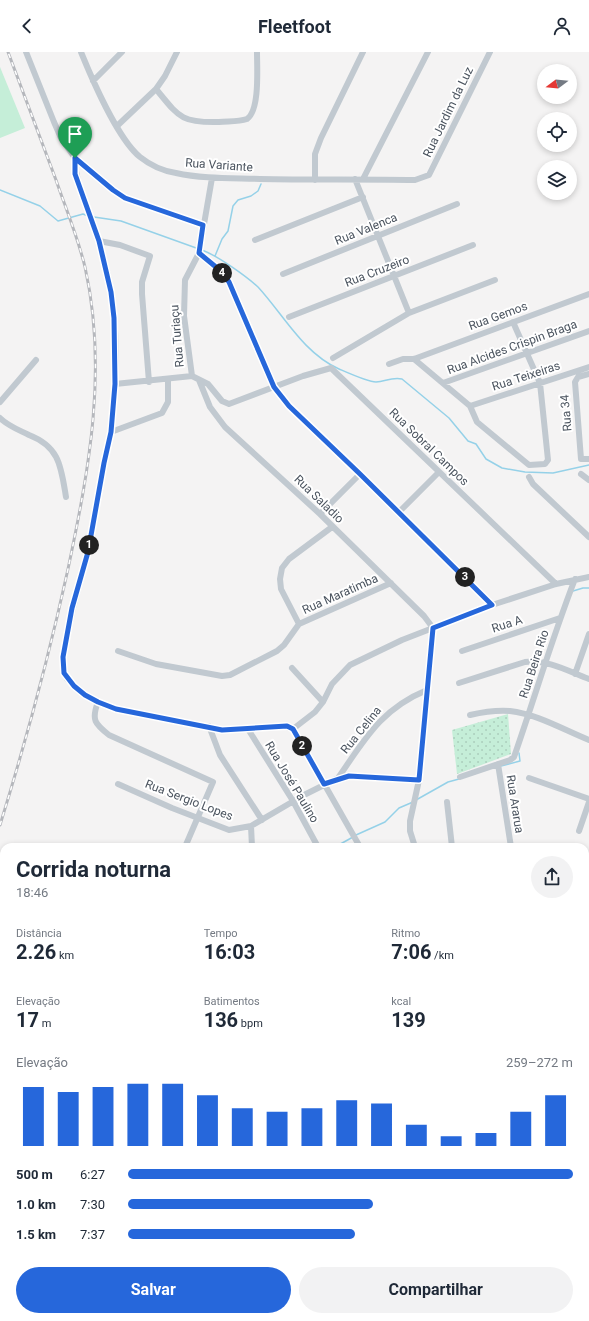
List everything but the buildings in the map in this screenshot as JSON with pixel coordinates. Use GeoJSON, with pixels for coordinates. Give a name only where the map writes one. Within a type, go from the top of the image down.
{"type":"FeatureCollection","features":[{"type":"Feature","properties":{"kind":"street"},"geometry":{"type":"LineString","coordinates":[[26,52],[54,122],[65,144],[75,158],[113,190],[125,198],[203,225]]}},
{"type":"Feature","properties":{"kind":"street","name":"Rua Variante"},"geometry":{"type":"LineString","coordinates":[[81,52],[93,81],[126,141],[139,156],[154,166],[175,173],[212,178],[315,180],[422,178]]}},
{"type":"Feature","properties":{"kind":"street"},"geometry":{"type":"LineString","coordinates":[[93,81],[122,52]]}},
{"type":"Feature","properties":{"kind":"street"},"geometry":{"type":"LineString","coordinates":[[118,126],[156,89],[165,76],[177,52]]}},
{"type":"Feature","properties":{"kind":"street"},"geometry":{"type":"LineString","coordinates":[[156,89],[176,113],[186,119],[198,123],[247,119],[251,117],[256,103],[257,52]]}},
{"type":"Feature","properties":{"kind":"street"},"geometry":{"type":"LineString","coordinates":[[315,180],[313,168],[315,154],[321,138],[363,52]]}},
{"type":"Feature","properties":{"kind":"street"},"geometry":{"type":"LineString","coordinates":[[363,179],[428,52]]}},
{"type":"Feature","properties":{"kind":"street","name":"Rua Jardim da Luz"},"geometry":{"type":"LineString","coordinates":[[422,178],[429,175],[490,52]]}},
{"type":"Feature","properties":{"kind":"street"},"geometry":{"type":"LineString","coordinates":[[75,158],[75,174],[99,241],[111,292],[114,318],[115,384],[111,432],[88,552],[72,608],[63,664],[64,673],[70,683],[98,702],[116,709],[209,726],[222,730],[283,726],[293,729],[358,843]]}},
{"type":"Feature","properties":{"kind":"street","name":"Rua Turiaçu"},"geometry":{"type":"LineString","coordinates":[[192,376],[184,316],[185,280],[199,253],[212,178]]}},
{"type":"Feature","properties":{"kind":"street"},"geometry":{"type":"LineString","coordinates":[[356,179],[409,313]]}},
{"type":"Feature","properties":{"kind":"street"},"geometry":{"type":"LineString","coordinates":[[255,240],[363,197]]}},
{"type":"Feature","properties":{"kind":"street","name":"Rua Valenca"},"geometry":{"type":"LineString","coordinates":[[283,274],[457,204]]}},
{"type":"Feature","properties":{"kind":"street"},"geometry":{"type":"LineString","coordinates":[[99,241],[150,256],[142,282],[149,382]]}},
{"type":"Feature","properties":{"kind":"street","name":"Rua Cruzeiro"},"geometry":{"type":"LineString","coordinates":[[289,317],[473,245]]}},
{"type":"Feature","properties":{"kind":"street"},"geometry":{"type":"LineString","coordinates":[[199,253],[222,272],[229,282],[274,387],[289,406],[399,512],[492,605]]}},
{"type":"Feature","properties":{"kind":"street"},"geometry":{"type":"LineString","coordinates":[[333,358],[409,313],[495,280]]}},
{"type":"Feature","properties":{"kind":"street","name":"Rua Gemos"},"geometry":{"type":"LineString","coordinates":[[389,364],[403,359],[414,359],[589,294]]}},
{"type":"Feature","properties":{"kind":"street"},"geometry":{"type":"LineString","coordinates":[[414,359],[470,406],[477,422],[529,465],[545,464],[548,460],[540,384],[513,322]]}},
{"type":"Feature","properties":{"kind":"street","name":"Rua Alcides Crispin Braga"},"geometry":{"type":"LineString","coordinates":[[443,383],[589,331]]}},
{"type":"Feature","properties":{"kind":"street"},"geometry":{"type":"LineString","coordinates":[[0,402],[36,360]]}},
{"type":"Feature","properties":{"kind":"street","name":"Rua Teixeiras"},"geometry":{"type":"LineString","coordinates":[[470,406],[589,367]]}},
{"type":"Feature","properties":{"kind":"street","name":"Rua Sobral Campos"},"geometry":{"type":"LineString","coordinates":[[274,387],[303,376],[331,368],[556,584]]}},
{"type":"Feature","properties":{"kind":"street","name":"Rua 34"},"geometry":{"type":"LineString","coordinates":[[589,374],[578,378],[574,382],[582,459],[589,459]]}},
{"type":"Feature","properties":{"kind":"street"},"geometry":{"type":"LineString","coordinates":[[115,384],[149,382],[192,376],[208,384],[222,401],[229,404],[274,387]]}},
{"type":"Feature","properties":{"kind":"street"},"geometry":{"type":"LineString","coordinates":[[111,432],[162,413],[168,402],[168,380]]}},
{"type":"Feature","properties":{"kind":"street","name":"Rua Saladio"},"geometry":{"type":"LineString","coordinates":[[199,380],[210,407],[225,427],[320,514],[424,616],[433,628]]}},
{"type":"Feature","properties":{"kind":"street"},"geometry":{"type":"LineString","coordinates":[[0,418],[8,425],[40,439],[48,445],[56,456],[60,467],[66,497]]}},
{"type":"Feature","properties":{"kind":"street"},"geometry":{"type":"LineString","coordinates":[[399,512],[439,472]]}},
{"type":"Feature","properties":{"kind":"street"},"geometry":{"type":"LineString","coordinates":[[320,514],[360,474]]}},
{"type":"Feature","properties":{"kind":"street"},"geometry":{"type":"LineString","coordinates":[[581,474],[589,480]]}},
{"type":"Feature","properties":{"kind":"street"},"geometry":{"type":"LineString","coordinates":[[528,477],[533,484],[589,537]]}},
{"type":"Feature","properties":{"kind":"street"},"geometry":{"type":"LineString","coordinates":[[118,651],[156,664],[222,676],[230,675],[277,651],[284,645],[298,624],[281,589],[280,579],[282,568],[289,559],[332,527]]}},
{"type":"Feature","properties":{"kind":"street"},"geometry":{"type":"LineString","coordinates":[[293,729],[308,719],[323,702],[332,684],[350,665],[402,640],[492,605],[556,584],[589,577]]}},
{"type":"Feature","properties":{"kind":"street","name":"Rua Beira Rio"},"geometry":{"type":"LineString","coordinates":[[460,777],[510,760],[514,757],[560,618],[575,579]]}},
{"type":"Feature","properties":{"kind":"street","name":"Rua Maratimba"},"geometry":{"type":"LineString","coordinates":[[298,624],[391,583]]}},
{"type":"Feature","properties":{"kind":"street","name":"Rua A"},"geometry":{"type":"LineString","coordinates":[[462,651],[560,618]]}},
{"type":"Feature","properties":{"kind":"street"},"geometry":{"type":"LineString","coordinates":[[414,843],[410,832],[413,805],[419,780],[433,628]]}},
{"type":"Feature","properties":{"kind":"street"},"geometry":{"type":"LineString","coordinates":[[575,674],[589,634]]}},
{"type":"Feature","properties":{"kind":"street"},"geometry":{"type":"LineString","coordinates":[[459,683],[525,662],[546,663],[589,679]]}},
{"type":"Feature","properties":{"kind":"street"},"geometry":{"type":"LineString","coordinates":[[292,668],[323,702]]}},
{"type":"Feature","properties":{"kind":"street","name":"Rua Celina"},"geometry":{"type":"LineString","coordinates":[[338,778],[361,745],[386,714],[399,704],[427,690]]}},
{"type":"Feature","properties":{"kind":"street"},"geometry":{"type":"LineString","coordinates":[[98,702],[94,716],[96,724],[109,735],[213,782],[199,818],[187,843]]}},
{"type":"Feature","properties":{"kind":"street"},"geometry":{"type":"LineString","coordinates":[[470,714],[499,711],[528,716],[589,740]]}},
{"type":"Feature","properties":{"kind":"street"},"geometry":{"type":"LineString","coordinates":[[209,726],[220,755],[262,820]]}},
{"type":"Feature","properties":{"kind":"street","name":"Rua José Paulino"},"geometry":{"type":"LineString","coordinates":[[248,729],[293,801],[316,843]]}},
{"type":"Feature","properties":{"kind":"street","name":"Rua Ararua"},"geometry":{"type":"LineString","coordinates":[[498,764],[510,843]]}},
{"type":"Feature","properties":{"kind":"street"},"geometry":{"type":"LineString","coordinates":[[338,778],[357,776],[419,780]]}},
{"type":"Feature","properties":{"kind":"street","name":"Rua Sergio Lopes"},"geometry":{"type":"LineString","coordinates":[[118,784],[228,830],[251,826],[293,801],[338,778]]}},
{"type":"Feature","properties":{"kind":"street"},"geometry":{"type":"LineString","coordinates":[[529,778],[589,799]]}},
{"type":"Feature","properties":{"kind":"street"},"geometry":{"type":"LineString","coordinates":[[447,802],[452,843]]}},
{"type":"Feature","properties":{"kind":"street"},"geometry":{"type":"LineString","coordinates":[[579,831],[589,802]]}},
{"type":"Feature","properties":{"kind":"street"},"geometry":{"type":"LineString","coordinates":[[251,826],[252,843]]}},
{"type":"Feature","properties":{"kind":"green space"},"geometry":{"type":"Polygon","coordinates":[[[0,67],[25,128],[0,138],[0,67]]]}},
{"type":"Feature","properties":{"kind":"green space"},"geometry":{"type":"Polygon","coordinates":[[[508,714],[511,754],[457,774],[452,730],[508,714]]]}},
{"type":"Feature","properties":{"kind":"waterway"},"geometry":{"type":"LineString","coordinates":[[215,256],[222,239],[228,231],[233,206],[238,200],[251,196],[258,191],[261,184]]}},
{"type":"Feature","properties":{"kind":"waterway"},"geometry":{"type":"LineString","coordinates":[[0,190],[40,206],[58,221],[83,214],[88,216]]}},
{"type":"Feature","properties":{"kind":"waterway"},"geometry":{"type":"LineString","coordinates":[[94,217],[121,221],[199,249]]}},
{"type":"Feature","properties":{"kind":"waterway"},"geometry":{"type":"LineString","coordinates":[[202,250],[232,267],[258,287],[294,332],[326,362],[339,369],[372,382],[395,378],[402,379],[449,418],[468,441],[476,444],[486,459],[502,468],[525,472],[553,473],[589,465]]}},
{"type":"Feature","properties":{"kind":"waterway"},"geometry":{"type":"LineString","coordinates":[[573,591],[589,588]]}},
{"type":"Feature","properties":{"kind":"waterway"},"geometry":{"type":"LineString","coordinates":[[501,766],[520,761],[519,753]]}},
{"type":"Feature","properties":{"kind":"waterway"},"geometry":{"type":"LineString","coordinates":[[416,800],[448,782],[459,779]]}},
{"type":"Feature","properties":{"kind":"waterway"},"geometry":{"type":"LineString","coordinates":[[356,835],[385,822],[399,808],[413,802]]}},
{"type":"Feature","properties":{"kind":"waterway"},"geometry":{"type":"LineString","coordinates":[[342,843],[353,837]]}},
{"type":"Feature","properties":{"kind":"railway"},"geometry":{"type":"LineString","coordinates":[[0,825],[37,698],[76,532],[89,457],[95,381],[95,344],[92,305],[85,267],[56,180],[8,52]]}},
{"type":"Feature","properties":{"kind":"route"},"geometry":{"type":"LineString","coordinates":[[75,158],[113,190],[125,198],[203,225],[199,253],[222,272],[229,282],[274,387],[289,406],[439,551],[492,605],[433,628],[419,780],[349,776],[338,778],[324,784],[293,729],[287,726],[222,730],[209,726],[116,709],[85,695],[67,679],[64,673],[63,657],[72,608],[88,552],[111,432],[115,384],[114,318],[111,292],[99,241],[75,174],[75,158]]}}]}
